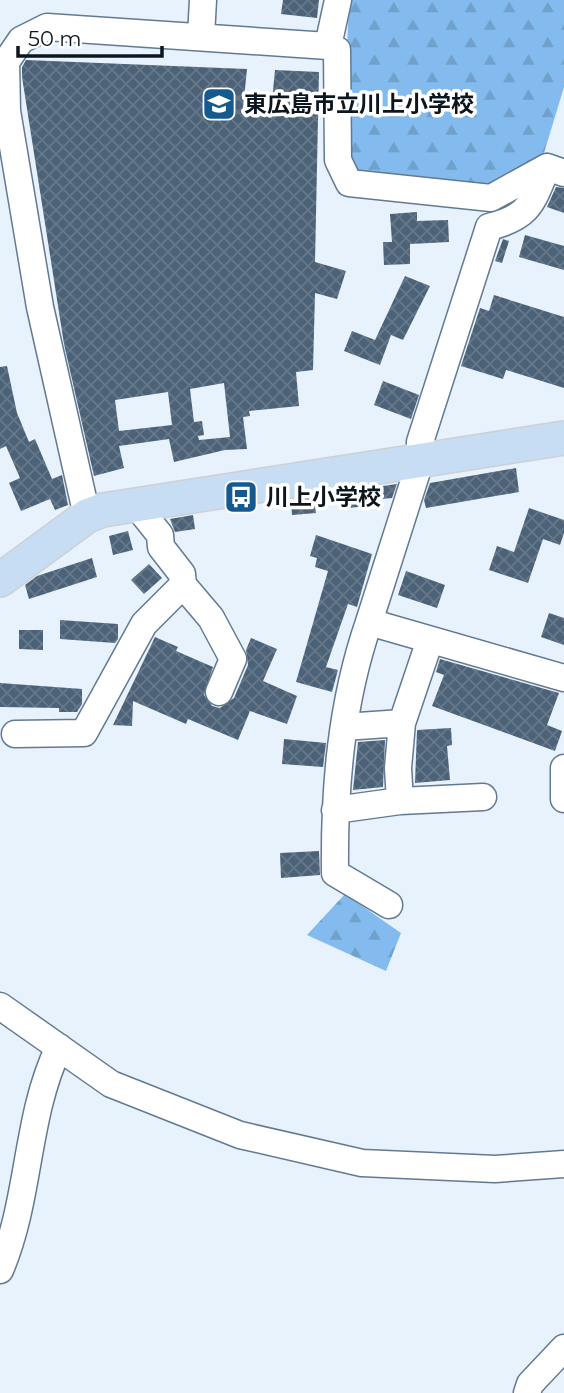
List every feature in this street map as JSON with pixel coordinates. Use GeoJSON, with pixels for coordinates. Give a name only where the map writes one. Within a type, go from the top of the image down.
{"type":"FeatureCollection","features":[{"type":"Feature","properties":{"kind":"main road"},"geometry":{"type":"LineString","coordinates":[[0,580],[87,516],[136,505],[564,438]]}},
{"type":"Feature","properties":{"kind":"street"},"geometry":{"type":"LineString","coordinates":[[201,36],[203,0]]}},
{"type":"Feature","properties":{"kind":"street"},"geometry":{"type":"LineString","coordinates":[[328,46],[338,0]]}},
{"type":"Feature","properties":{"kind":"street"},"geometry":{"type":"LineString","coordinates":[[87,516],[7,167],[6,62],[21,40],[47,27],[328,46],[337,51],[338,160],[349,183],[491,198],[555,170]]}},
{"type":"Feature","properties":{"kind":"street"},"geometry":{"type":"LineString","coordinates":[[389,905],[335,873],[335,810],[352,669],[420,462],[420,442],[489,227],[515,221],[533,202],[555,170]]}},
{"type":"Feature","properties":{"kind":"street"},"geometry":{"type":"LineString","coordinates":[[136,505],[160,535],[160,547],[182,574],[183,586],[211,618],[233,659],[219,692]]}},
{"type":"Feature","properties":{"kind":"street"},"geometry":{"type":"LineString","coordinates":[[15,734],[84,733],[144,624],[183,586]]}},
{"type":"Feature","properties":{"kind":"street"},"geometry":{"type":"LineString","coordinates":[[369,622],[564,678]]}},
{"type":"Feature","properties":{"kind":"street"},"geometry":{"type":"LineString","coordinates":[[400,801],[398,768],[402,723],[430,640]]}},
{"type":"Feature","properties":{"kind":"street"},"geometry":{"type":"LineString","coordinates":[[344,727],[402,723]]}},
{"type":"Feature","properties":{"kind":"street"},"geometry":{"type":"LineString","coordinates":[[564,768],[564,799]]}},
{"type":"Feature","properties":{"kind":"street"},"geometry":{"type":"LineString","coordinates":[[335,810],[400,801],[483,797]]}},
{"type":"Feature","properties":{"kind":"street"},"geometry":{"type":"LineString","coordinates":[[0,1006],[111,1084],[254,1139],[362,1163],[495,1169],[564,1164]]}},
{"type":"Feature","properties":{"kind":"street"},"geometry":{"type":"LineString","coordinates":[[0,1270],[14,1236],[43,1080],[59,1047]]}},
{"type":"Feature","properties":{"kind":"street"},"geometry":{"type":"LineString","coordinates":[[527,1393],[530,1384],[564,1348]]}},
{"type":"Feature","properties":{"kind":"green space"},"geometry":{"type":"Polygon","coordinates":[[[349,0],[564,0],[564,87],[544,153],[485,194],[422,192],[342,168],[349,0]]]}},
{"type":"Feature","properties":{"kind":"green space"},"geometry":{"type":"Polygon","coordinates":[[[345,894],[401,933],[386,971],[307,935],[345,894]]]}},
{"type":"Feature","properties":{"kind":"building"},"geometry":{"type":"Polygon","coordinates":[[[283,0],[319,0],[317,18],[281,14],[283,0]]]}},
{"type":"Feature","properties":{"kind":"building","name":"東広島市立川上小学校"},"geometry":{"type":"Polygon","coordinates":[[[26,60],[247,69],[243,108],[271,111],[275,70],[319,72],[315,262],[346,271],[337,299],[315,293],[313,370],[296,372],[299,406],[249,411],[250,416],[243,417],[247,449],[225,450],[174,462],[169,439],[119,446],[124,468],[94,476],[64,344],[22,67],[26,60]],[[224,383],[190,389],[194,422],[202,421],[204,435],[198,436],[199,440],[230,437],[224,383]],[[168,392],[115,400],[119,431],[172,425],[168,392]]]}},
{"type":"Feature","properties":{"kind":"building"},"geometry":{"type":"Polygon","coordinates":[[[556,187],[564,188],[564,213],[547,207],[556,187]]]}},
{"type":"Feature","properties":{"kind":"building"},"geometry":{"type":"Polygon","coordinates":[[[417,212],[417,221],[448,220],[449,242],[410,244],[410,264],[384,265],[383,242],[392,242],[390,214],[417,212]]]}},
{"type":"Feature","properties":{"kind":"building"},"geometry":{"type":"Polygon","coordinates":[[[525,235],[564,246],[564,270],[519,257],[525,235]]]}},
{"type":"Feature","properties":{"kind":"building"},"geometry":{"type":"Polygon","coordinates":[[[503,239],[509,241],[502,263],[495,261],[503,239]]]}},
{"type":"Feature","properties":{"kind":"building"},"geometry":{"type":"Polygon","coordinates":[[[405,276],[430,286],[403,340],[391,335],[380,365],[344,351],[352,331],[375,340],[405,276]]]}},
{"type":"Feature","properties":{"kind":"building"},"geometry":{"type":"Polygon","coordinates":[[[494,295],[564,317],[564,388],[506,370],[503,379],[461,366],[480,308],[489,311],[494,295]]]}},
{"type":"Feature","properties":{"kind":"building"},"geometry":{"type":"Polygon","coordinates":[[[7,366],[17,413],[29,442],[35,439],[52,479],[62,475],[68,505],[55,510],[50,499],[21,511],[9,483],[20,478],[6,446],[0,449],[0,367],[7,366]]]}},
{"type":"Feature","properties":{"kind":"building"},"geometry":{"type":"Polygon","coordinates":[[[383,381],[419,395],[411,419],[374,405],[383,381]]]}},
{"type":"Feature","properties":{"kind":"building"},"geometry":{"type":"Polygon","coordinates":[[[516,468],[519,492],[426,508],[424,500],[430,483],[516,468]]]}},
{"type":"Feature","properties":{"kind":"building"},"geometry":{"type":"Polygon","coordinates":[[[397,484],[392,498],[372,500],[373,505],[349,508],[348,491],[397,484]]]}},
{"type":"Feature","properties":{"kind":"building"},"geometry":{"type":"Polygon","coordinates":[[[314,497],[316,513],[292,515],[291,500],[314,497]]]}},
{"type":"Feature","properties":{"kind":"building"},"geometry":{"type":"Polygon","coordinates":[[[529,508],[564,520],[564,533],[560,545],[543,539],[528,583],[489,570],[497,546],[514,552],[529,508]]]}},
{"type":"Feature","properties":{"kind":"building"},"geometry":{"type":"Polygon","coordinates":[[[193,515],[195,529],[175,532],[170,519],[193,515]]]}},
{"type":"Feature","properties":{"kind":"building"},"geometry":{"type":"Polygon","coordinates":[[[128,531],[133,550],[113,555],[109,536],[128,531]]]}},
{"type":"Feature","properties":{"kind":"building"},"geometry":{"type":"Polygon","coordinates":[[[316,535],[372,554],[357,607],[348,604],[326,667],[338,670],[332,692],[296,682],[328,571],[315,567],[317,558],[310,556],[316,535]]]}},
{"type":"Feature","properties":{"kind":"building"},"geometry":{"type":"Polygon","coordinates":[[[92,558],[97,577],[29,599],[25,585],[37,576],[92,558]]]}},
{"type":"Feature","properties":{"kind":"building"},"geometry":{"type":"Polygon","coordinates":[[[149,564],[162,578],[144,594],[131,580],[149,564]]]}},
{"type":"Feature","properties":{"kind":"building"},"geometry":{"type":"Polygon","coordinates":[[[406,571],[445,585],[437,608],[398,595],[406,571]]]}},
{"type":"Feature","properties":{"kind":"building"},"geometry":{"type":"Polygon","coordinates":[[[549,613],[564,618],[564,645],[541,637],[549,613]]]}},
{"type":"Feature","properties":{"kind":"building"},"geometry":{"type":"Polygon","coordinates":[[[60,620],[118,624],[118,639],[115,643],[60,639],[60,620]]]}},
{"type":"Feature","properties":{"kind":"building"},"geometry":{"type":"Polygon","coordinates":[[[19,630],[43,630],[43,650],[19,649],[19,630]]]}},
{"type":"Feature","properties":{"kind":"building"},"geometry":{"type":"Polygon","coordinates":[[[155,637],[178,647],[176,651],[213,667],[204,695],[212,706],[220,708],[234,698],[248,665],[246,650],[251,638],[277,649],[263,681],[297,696],[287,724],[250,711],[238,740],[188,719],[186,724],[133,701],[132,726],[113,725],[155,637]]]}},
{"type":"Feature","properties":{"kind":"building"},"geometry":{"type":"Polygon","coordinates":[[[440,659],[559,693],[547,725],[562,731],[555,751],[432,706],[444,675],[436,672],[440,659]]]}},
{"type":"Feature","properties":{"kind":"building"},"geometry":{"type":"Polygon","coordinates":[[[0,683],[82,689],[82,704],[77,712],[59,712],[59,708],[0,707],[0,683]]]}},
{"type":"Feature","properties":{"kind":"building"},"geometry":{"type":"Polygon","coordinates":[[[451,728],[452,745],[447,746],[450,780],[415,783],[417,730],[451,728]]]}},
{"type":"Feature","properties":{"kind":"building"},"geometry":{"type":"Polygon","coordinates":[[[284,739],[326,743],[323,767],[282,764],[284,739]]]}},
{"type":"Feature","properties":{"kind":"building"},"geometry":{"type":"Polygon","coordinates":[[[385,740],[383,787],[353,790],[358,742],[385,740]]]}},
{"type":"Feature","properties":{"kind":"building"},"geometry":{"type":"Polygon","coordinates":[[[319,851],[320,875],[281,878],[280,853],[319,851]]]}},
{"type":"Feature","properties":{"kind":"place","name":"東広島市立川上小学校"},"geometry":{"type":"Point","coordinates":[219,104]}},
{"type":"Feature","properties":{"kind":"place","name":"川上小学校"},"geometry":{"type":"Point","coordinates":[241,497]}}]}
